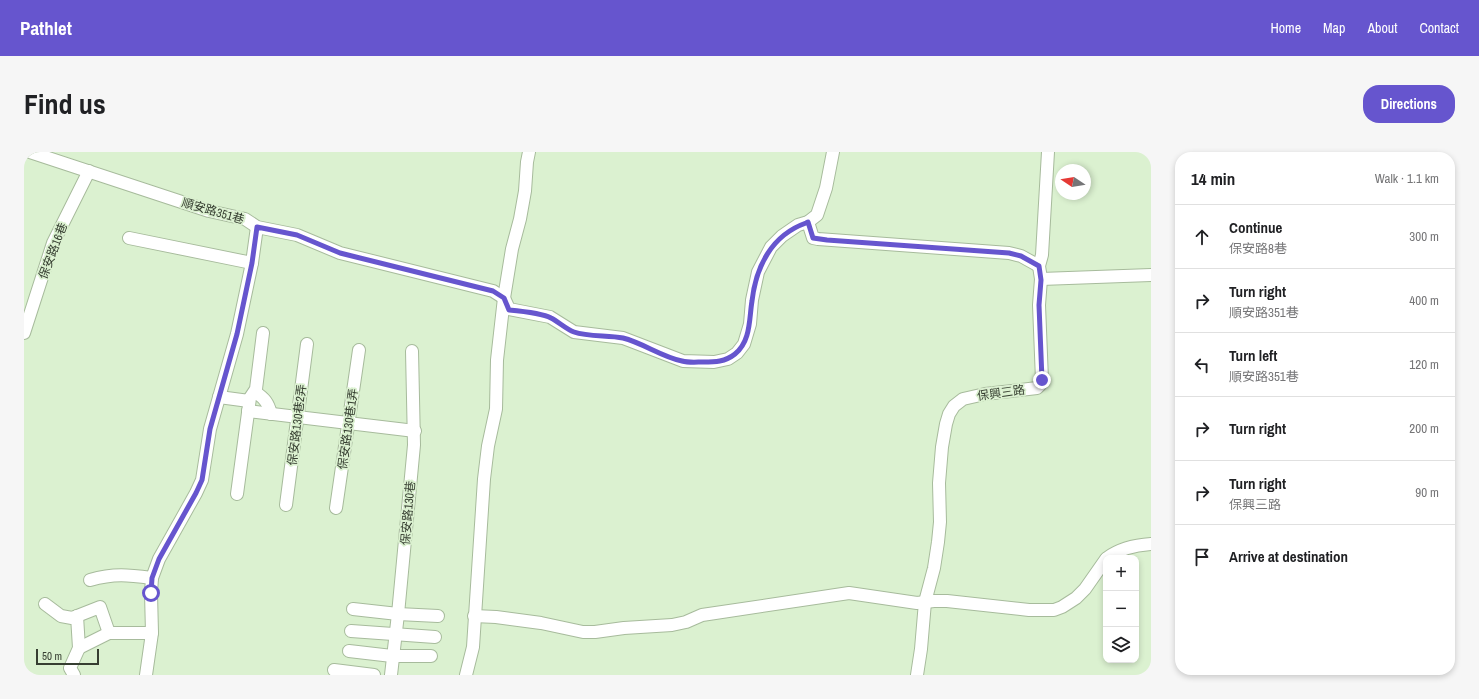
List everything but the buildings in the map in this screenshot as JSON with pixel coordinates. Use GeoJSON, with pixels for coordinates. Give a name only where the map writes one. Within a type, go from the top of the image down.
{"type":"FeatureCollection","features":[{"type":"Feature","properties":{"kind":"street","name":"順安路351巷"},"geometry":{"type":"LineString","coordinates":[[30,152],[209,211],[245,219],[257,227],[297,235],[340,253],[493,291],[504,298],[509,310],[550,317],[574,332],[623,338],[683,362],[722,361],[737,353],[744,344],[750,324],[752,300],[758,272],[771,247],[777,240],[817,215],[826,188],[833,152]]}},
{"type":"Feature","properties":{"kind":"street"},"geometry":{"type":"LineString","coordinates":[[466,675],[473,646],[484,479],[488,446],[496,409],[497,360],[504,298],[512,249],[520,219],[529,152]]}},
{"type":"Feature","properties":{"kind":"street","name":"保興三路"},"geometry":{"type":"LineString","coordinates":[[917,675],[925,602],[935,562],[940,522],[939,483],[942,447],[949,414],[954,406],[963,399],[984,394],[1037,388],[1040,385],[1043,373],[1039,305],[1041,280],[1039,266],[1042,255],[1048,152]]}},
{"type":"Feature","properties":{"kind":"street","name":"保安路16巷"},"geometry":{"type":"LineString","coordinates":[[24,333],[54,243],[89,171]]}},
{"type":"Feature","properties":{"kind":"street"},"geometry":{"type":"LineString","coordinates":[[808,222],[813,238],[818,239],[1009,253],[1021,256],[1039,266]]}},
{"type":"Feature","properties":{"kind":"street"},"geometry":{"type":"LineString","coordinates":[[146,675],[152,633],[152,578],[159,559],[202,480],[210,429],[237,334],[252,263],[257,227]]}},
{"type":"Feature","properties":{"kind":"street"},"geometry":{"type":"LineString","coordinates":[[129,238],[252,263]]}},
{"type":"Feature","properties":{"kind":"street"},"geometry":{"type":"LineString","coordinates":[[1041,280],[1151,275]]}},
{"type":"Feature","properties":{"kind":"street"},"geometry":{"type":"LineString","coordinates":[[237,494],[251,401],[256,389],[263,333]]}},
{"type":"Feature","properties":{"kind":"street","name":"保安路130巷2弄"},"geometry":{"type":"LineString","coordinates":[[286,505],[307,344]]}},
{"type":"Feature","properties":{"kind":"street","name":"保安路130巷1弄"},"geometry":{"type":"LineString","coordinates":[[336,508],[358,350]]}},
{"type":"Feature","properties":{"kind":"street","name":"保安路130巷"},"geometry":{"type":"LineString","coordinates":[[391,675],[412,479],[415,431],[412,351]]}},
{"type":"Feature","properties":{"kind":"street"},"geometry":{"type":"LineString","coordinates":[[219,397],[251,401],[265,399],[271,414]]}},
{"type":"Feature","properties":{"kind":"street"},"geometry":{"type":"LineString","coordinates":[[251,401],[271,414],[415,431]]}},
{"type":"Feature","properties":{"kind":"street"},"geometry":{"type":"LineString","coordinates":[[1112,555],[1116,552],[1135,546],[1151,544]]}},
{"type":"Feature","properties":{"kind":"street"},"geometry":{"type":"LineString","coordinates":[[474,616],[496,617],[541,623],[583,632],[595,632],[624,628],[672,626],[702,615],[840,594],[858,594],[917,603],[947,601],[1029,610],[1054,610],[1076,598],[1085,589],[1103,563]]}},
{"type":"Feature","properties":{"kind":"street"},"geometry":{"type":"LineString","coordinates":[[90,580],[118,574],[152,578]]}},
{"type":"Feature","properties":{"kind":"street"},"geometry":{"type":"LineString","coordinates":[[45,604],[61,616],[72,618],[100,607],[109,633]]}},
{"type":"Feature","properties":{"kind":"street"},"geometry":{"type":"LineString","coordinates":[[353,609],[398,614],[438,616]]}},
{"type":"Feature","properties":{"kind":"street"},"geometry":{"type":"LineString","coordinates":[[74,675],[70,668],[78,648],[77,616]]}},
{"type":"Feature","properties":{"kind":"street"},"geometry":{"type":"LineString","coordinates":[[351,631],[436,637]]}},
{"type":"Feature","properties":{"kind":"street"},"geometry":{"type":"LineString","coordinates":[[78,648],[109,633],[152,633]]}},
{"type":"Feature","properties":{"kind":"street"},"geometry":{"type":"LineString","coordinates":[[349,651],[392,656],[431,656]]}},
{"type":"Feature","properties":{"kind":"street"},"geometry":{"type":"LineString","coordinates":[[334,670],[374,675]]}},
{"type":"Feature","properties":{"kind":"route"},"geometry":{"type":"LineString","coordinates":[[151,593],[152,578],[159,559],[202,480],[210,429],[237,334],[252,263],[257,227],[297,235],[340,253],[365,260],[493,291],[504,298],[509,310],[550,317],[574,332],[623,338],[683,362],[722,361],[737,353],[744,344],[748,334],[752,300],[758,272],[771,247],[777,240],[798,225],[808,222],[813,238],[827,240],[1009,253],[1021,256],[1039,266],[1041,280],[1039,305],[1043,373],[1042,380]]}}]}
